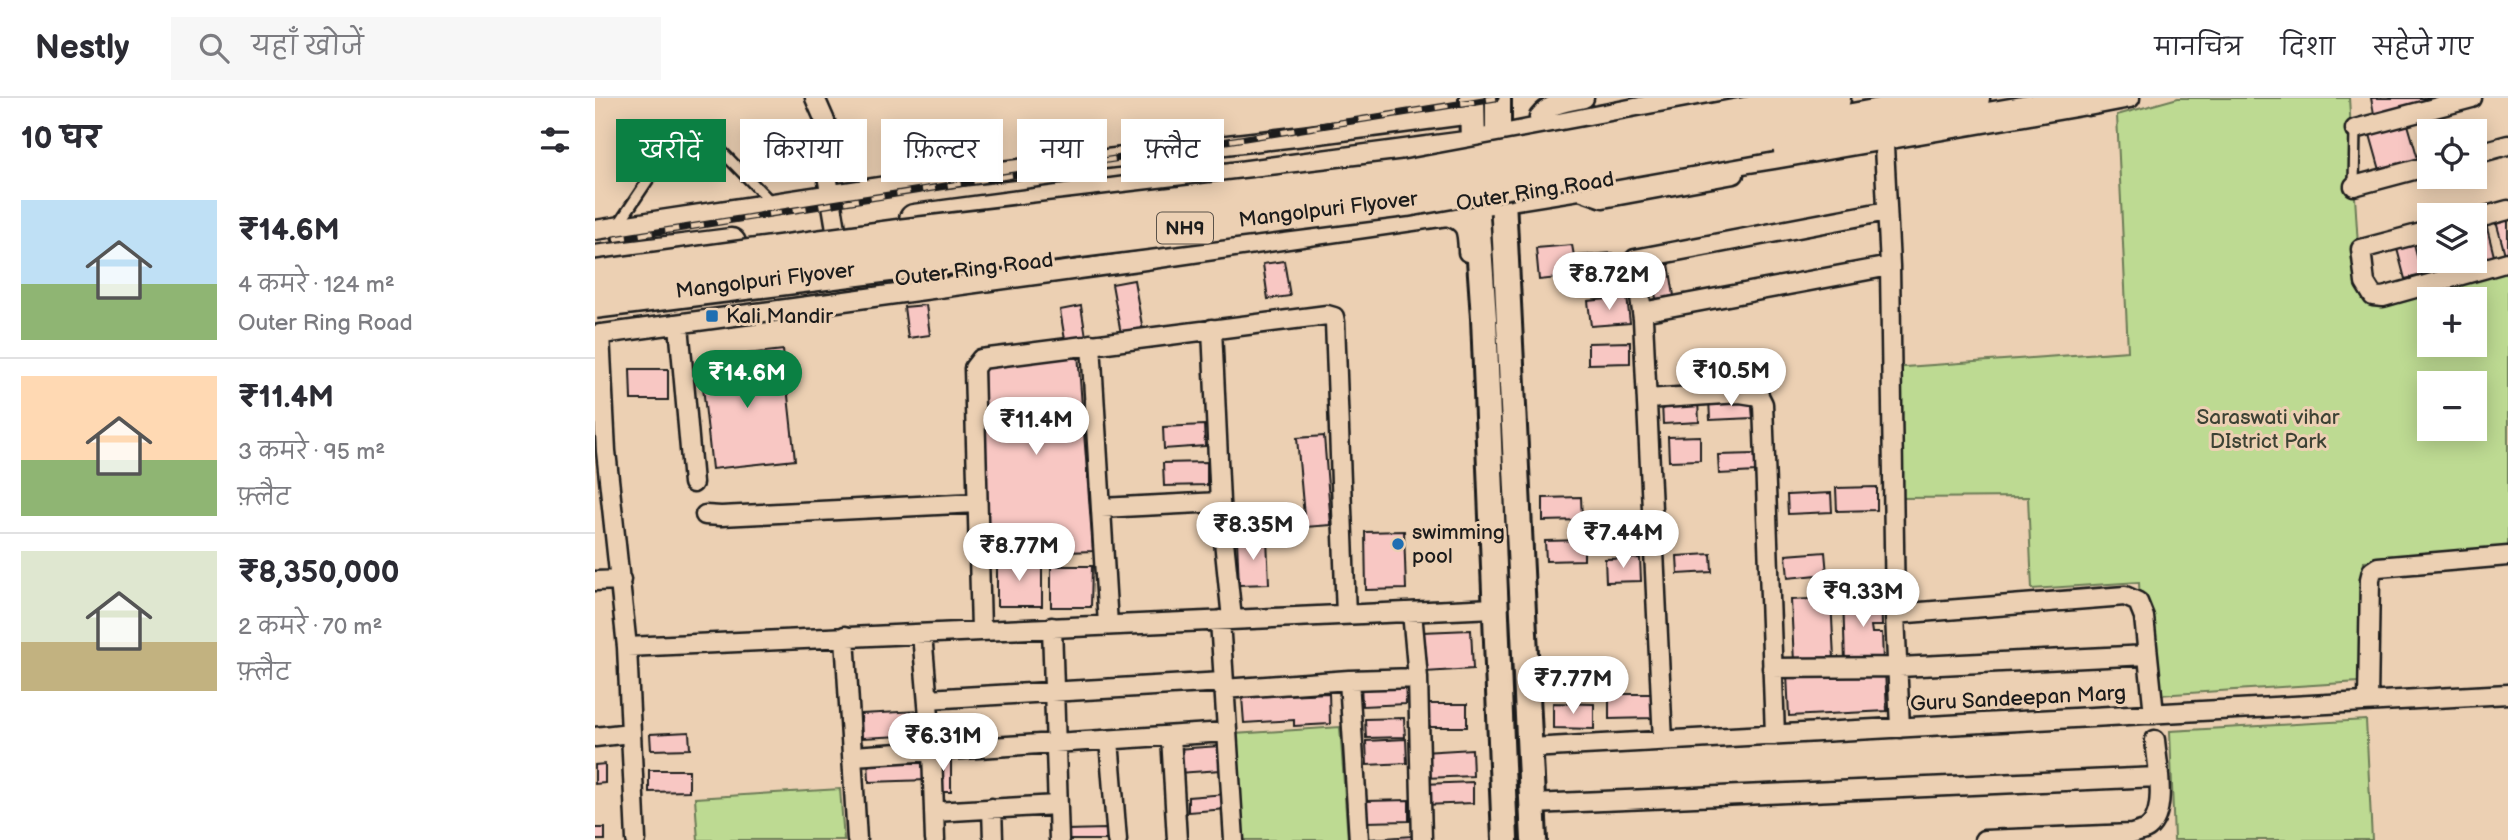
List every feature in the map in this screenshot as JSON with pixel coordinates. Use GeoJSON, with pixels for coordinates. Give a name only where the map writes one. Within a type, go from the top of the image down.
{"type":"FeatureCollection","features":[{"type":"Feature","properties":{"kind":"highway","name":"Mangolpuri Flyover"},"geometry":{"type":"LineString","coordinates":[[595,277],[897,236],[1404,177],[1834,98]]}},
{"type":"Feature","properties":{"kind":"highway","name":"Mangolpuri Flyover"},"geometry":{"type":"LineString","coordinates":[[595,302],[1406,200],[1973,98]]}},
{"type":"Feature","properties":{"kind":"main road"},"geometry":{"type":"LineString","coordinates":[[595,260],[1485,143],[1711,98]]}},
{"type":"Feature","properties":{"kind":"main road","name":"Outer Ring Road"},"geometry":{"type":"LineString","coordinates":[[597,329],[1490,200],[2098,98]]}},
{"type":"Feature","properties":{"kind":"main road"},"geometry":{"type":"LineString","coordinates":[[1635,114],[1649,123],[1657,137],[1655,163],[1646,174]]}},
{"type":"Feature","properties":{"kind":"main road"},"geometry":{"type":"LineString","coordinates":[[1179,184],[1187,242]]}},
{"type":"Feature","properties":{"kind":"street"},"geometry":{"type":"LineString","coordinates":[[1485,143],[1498,98]]}},
{"type":"Feature","properties":{"kind":"street"},"geometry":{"type":"LineString","coordinates":[[1542,132],[1539,117],[1544,110],[1584,98]]}},
{"type":"Feature","properties":{"kind":"street"},"geometry":{"type":"LineString","coordinates":[[1568,186],[1602,198],[2130,98]]}},
{"type":"Feature","properties":{"kind":"street"},"geometry":{"type":"LineString","coordinates":[[2355,129],[2472,98]]}},
{"type":"Feature","properties":{"kind":"street"},"geometry":{"type":"LineString","coordinates":[[816,101],[825,121],[831,165],[828,175],[836,229]]}},
{"type":"Feature","properties":{"kind":"street"},"geometry":{"type":"LineString","coordinates":[[595,230],[932,179],[1304,136],[1472,106],[1485,143]]}},
{"type":"Feature","properties":{"kind":"street"},"geometry":{"type":"LineString","coordinates":[[2487,150],[2508,145]]}},
{"type":"Feature","properties":{"kind":"street"},"geometry":{"type":"LineString","coordinates":[[1884,146],[1890,266],[1895,614],[1900,727]]}},
{"type":"Feature","properties":{"kind":"street"},"geometry":{"type":"LineString","coordinates":[[2354,186],[2417,169]]}},
{"type":"Feature","properties":{"kind":"street"},"geometry":{"type":"LineString","coordinates":[[1490,200],[1484,313],[1505,840]]}},
{"type":"Feature","properties":{"kind":"street"},"geometry":{"type":"LineString","coordinates":[[1490,200],[1509,314],[1534,840]]}},
{"type":"Feature","properties":{"kind":"street"},"geometry":{"type":"LineString","coordinates":[[2487,216],[2508,210]]}},
{"type":"Feature","properties":{"kind":"street"},"geometry":{"type":"LineString","coordinates":[[1663,741],[1642,312],[1635,259],[1887,211]]}},
{"type":"Feature","properties":{"kind":"street"},"geometry":{"type":"LineString","coordinates":[[636,840],[627,648],[621,580],[601,451],[597,329],[679,325],[1447,216],[1459,220],[1467,231],[1475,323],[1485,339]]}},
{"type":"Feature","properties":{"kind":"street"},"geometry":{"type":"LineString","coordinates":[[2417,234],[2361,249],[2365,283],[2373,296],[2383,297],[2469,273]]}},
{"type":"Feature","properties":{"kind":"street"},"geometry":{"type":"LineString","coordinates":[[2487,268],[2508,262]]}},
{"type":"Feature","properties":{"kind":"street"},"geometry":{"type":"LineString","coordinates":[[1642,312],[1890,266]]}},
{"type":"Feature","properties":{"kind":"street"},"geometry":{"type":"LineString","coordinates":[[1484,313],[1509,314]]}},
{"type":"Feature","properties":{"kind":"street"},"geometry":{"type":"LineString","coordinates":[[981,630],[976,363],[981,359],[1327,315],[1334,317],[1346,615]]}},
{"type":"Feature","properties":{"kind":"street"},"geometry":{"type":"LineString","coordinates":[[679,325],[693,483]]}},
{"type":"Feature","properties":{"kind":"street"},"geometry":{"type":"LineString","coordinates":[[1212,329],[1226,620],[1223,685],[1234,840]]}},
{"type":"Feature","properties":{"kind":"street"},"geometry":{"type":"LineString","coordinates":[[1091,344],[1108,625]]}},
{"type":"Feature","properties":{"kind":"street"},"geometry":{"type":"LineString","coordinates":[[1647,399],[1740,393],[1759,396],[1763,404],[1775,735]]}},
{"type":"Feature","properties":{"kind":"street"},"geometry":{"type":"LineString","coordinates":[[705,514],[721,516],[977,502]]}},
{"type":"Feature","properties":{"kind":"street"},"geometry":{"type":"LineString","coordinates":[[1101,508],[1220,502]]}},
{"type":"Feature","properties":{"kind":"street"},"geometry":{"type":"LineString","coordinates":[[2368,701],[2372,571],[2378,567],[2508,556]]}},
{"type":"Feature","properties":{"kind":"street"},"geometry":{"type":"LineString","coordinates":[[595,581],[621,580]]}},
{"type":"Feature","properties":{"kind":"street"},"geometry":{"type":"LineString","coordinates":[[1895,614],[2125,596],[2138,602],[2141,609],[2154,713]]}},
{"type":"Feature","properties":{"kind":"street"},"geometry":{"type":"LineString","coordinates":[[627,648],[1495,608]]}},
{"type":"Feature","properties":{"kind":"street"},"geometry":{"type":"LineString","coordinates":[[1412,612],[1418,678],[1422,840]]}},
{"type":"Feature","properties":{"kind":"street"},"geometry":{"type":"LineString","coordinates":[[1052,627],[1059,840]]}},
{"type":"Feature","properties":{"kind":"street"},"geometry":{"type":"LineString","coordinates":[[922,634],[932,751],[935,840]]}},
{"type":"Feature","properties":{"kind":"street"},"geometry":{"type":"LineString","coordinates":[[845,636],[857,840]]}},
{"type":"Feature","properties":{"kind":"street"},"geometry":{"type":"LineString","coordinates":[[1772,668],[1899,667],[2148,655]]}},
{"type":"Feature","properties":{"kind":"street"},"geometry":{"type":"LineString","coordinates":[[928,699],[1054,691],[1418,678]]}},
{"type":"Feature","properties":{"kind":"street"},"geometry":{"type":"LineString","coordinates":[[1349,680],[1359,840]]}},
{"type":"Feature","properties":{"kind":"street","name":"Guru Sandeepan Marg"},"geometry":{"type":"LineString","coordinates":[[1530,748],[2508,694]]}},
{"type":"Feature","properties":{"kind":"street"},"geometry":{"type":"LineString","coordinates":[[853,756],[1226,732]]}},
{"type":"Feature","properties":{"kind":"street"},"geometry":{"type":"LineString","coordinates":[[595,737],[630,733]]}},
{"type":"Feature","properties":{"kind":"street"},"geometry":{"type":"LineString","coordinates":[[1171,736],[1177,840]]}},
{"type":"Feature","properties":{"kind":"street"},"geometry":{"type":"LineString","coordinates":[[1109,740],[1117,840]]}},
{"type":"Feature","properties":{"kind":"street"},"geometry":{"type":"LineString","coordinates":[[1984,840],[2133,834],[2148,829],[2156,818],[2160,803],[2155,740]]}},
{"type":"Feature","properties":{"kind":"street"},"geometry":{"type":"LineString","coordinates":[[1533,804],[2158,777]]}},
{"type":"Feature","properties":{"kind":"street"},"geometry":{"type":"LineString","coordinates":[[934,812],[1058,805]]}},
{"type":"Feature","properties":{"kind":"street"},"geometry":{"type":"LineString","coordinates":[[992,808],[993,840]]}},
{"type":"Feature","properties":{"kind":"lane"},"geometry":{"type":"LineString","coordinates":[[617,227],[680,132],[699,128],[772,204]]}},
{"type":"Feature","properties":{"kind":"lane"},"geometry":{"type":"LineString","coordinates":[[2354,186],[2355,129]]}},
{"type":"Feature","properties":{"kind":"green space","name":"Saraswati vihar DIstrict Park"},"geometry":{"type":"Polygon","coordinates":[[[2178,98],[2349,98],[2361,295],[2462,273],[2487,273],[2487,268],[2508,263],[2508,553],[2364,561],[2359,682],[2144,696],[2139,582],[2032,589],[2028,497],[1899,498],[1891,368],[2128,351],[2117,115],[2178,98]]]}},
{"type":"Feature","properties":{"kind":"green space"},"geometry":{"type":"Polygon","coordinates":[[[2366,720],[2372,840],[2174,840],[2170,731],[2366,720]]]}},
{"type":"Feature","properties":{"kind":"green space"},"geometry":{"type":"Polygon","coordinates":[[[1340,727],[1348,840],[1241,840],[1234,734],[1340,727]]]}},
{"type":"Feature","properties":{"kind":"green space"},"geometry":{"type":"Polygon","coordinates":[[[840,789],[844,840],[698,840],[695,798],[840,789]]]}},
{"type":"Feature","properties":{"kind":"building"},"geometry":{"type":"Polygon","coordinates":[[[2371,98],[2439,98],[2439,101],[2374,114],[2371,98]]]}},
{"type":"Feature","properties":{"kind":"building"},"geometry":{"type":"Polygon","coordinates":[[[2407,121],[2417,159],[2380,170],[2369,131],[2407,121]]]}},
{"type":"Feature","properties":{"kind":"building"},"geometry":{"type":"Polygon","coordinates":[[[2508,215],[2508,253],[2505,254],[2495,218],[2508,215]]]}},
{"type":"Feature","properties":{"kind":"building"},"geometry":{"type":"Polygon","coordinates":[[[2487,228],[2494,256],[2487,258],[2487,228]]]}},
{"type":"Feature","properties":{"kind":"building"},"geometry":{"type":"Polygon","coordinates":[[[2413,241],[2417,273],[2422,275],[2405,279],[2396,245],[2413,241]]]}},
{"type":"Feature","properties":{"kind":"building"},"geometry":{"type":"Polygon","coordinates":[[[1572,245],[1574,256],[1613,253],[1616,282],[1589,285],[1588,275],[1539,280],[1536,248],[1572,245]]]}},
{"type":"Feature","properties":{"kind":"building"},"geometry":{"type":"Polygon","coordinates":[[[1284,261],[1290,296],[1268,299],[1263,264],[1284,261]]]}},
{"type":"Feature","properties":{"kind":"building"},"geometry":{"type":"Polygon","coordinates":[[[1669,264],[1674,296],[1656,299],[1651,266],[1669,264]]]}},
{"type":"Feature","properties":{"kind":"building"},"geometry":{"type":"Polygon","coordinates":[[[1134,280],[1143,331],[1121,334],[1112,284],[1134,280]]]}},
{"type":"Feature","properties":{"kind":"building"},"geometry":{"type":"Polygon","coordinates":[[[1627,297],[1630,323],[1591,326],[1588,301],[1627,297]]]}},
{"type":"Feature","properties":{"kind":"building"},"geometry":{"type":"Polygon","coordinates":[[[926,305],[930,335],[908,338],[904,307],[926,305]]]}},
{"type":"Feature","properties":{"kind":"building"},"geometry":{"type":"Polygon","coordinates":[[[1081,306],[1086,337],[1065,340],[1060,310],[1081,306]]]}},
{"type":"Feature","properties":{"kind":"building"},"geometry":{"type":"Polygon","coordinates":[[[1630,342],[1630,363],[1588,364],[1588,343],[1630,342]]]}},
{"type":"Feature","properties":{"kind":"building"},"geometry":{"type":"Polygon","coordinates":[[[783,350],[795,460],[712,469],[700,359],[783,350]]]}},
{"type":"Feature","properties":{"kind":"building"},"geometry":{"type":"Polygon","coordinates":[[[1078,353],[1093,551],[988,555],[984,363],[1078,353]]]}},
{"type":"Feature","properties":{"kind":"building"},"geometry":{"type":"Polygon","coordinates":[[[630,369],[668,369],[668,400],[631,400],[630,369]]]}},
{"type":"Feature","properties":{"kind":"building"},"geometry":{"type":"Polygon","coordinates":[[[1751,396],[1753,418],[1710,420],[1709,398],[1751,396]]]}},
{"type":"Feature","properties":{"kind":"building"},"geometry":{"type":"Polygon","coordinates":[[[1698,400],[1699,422],[1663,424],[1662,403],[1698,400]]]}},
{"type":"Feature","properties":{"kind":"building"},"geometry":{"type":"Polygon","coordinates":[[[1204,425],[1205,446],[1164,449],[1163,427],[1204,425]]]}},
{"type":"Feature","properties":{"kind":"building"},"geometry":{"type":"Polygon","coordinates":[[[1324,436],[1331,525],[1305,527],[1297,438],[1324,436]]]}},
{"type":"Feature","properties":{"kind":"building"},"geometry":{"type":"Polygon","coordinates":[[[1700,436],[1700,460],[1669,461],[1668,437],[1700,436]]]}},
{"type":"Feature","properties":{"kind":"building"},"geometry":{"type":"Polygon","coordinates":[[[1755,454],[1756,472],[1719,474],[1718,455],[1755,454]]]}},
{"type":"Feature","properties":{"kind":"building"},"geometry":{"type":"Polygon","coordinates":[[[1207,462],[1207,485],[1164,486],[1163,463],[1207,462]]]}},
{"type":"Feature","properties":{"kind":"building"},"geometry":{"type":"Polygon","coordinates":[[[1877,487],[1877,510],[1837,511],[1836,488],[1877,487]]]}},
{"type":"Feature","properties":{"kind":"building"},"geometry":{"type":"Polygon","coordinates":[[[1831,493],[1832,512],[1788,514],[1787,495],[1831,493]]]}},
{"type":"Feature","properties":{"kind":"building"},"geometry":{"type":"Polygon","coordinates":[[[1581,497],[1582,520],[1543,521],[1543,498],[1581,497]]]}},
{"type":"Feature","properties":{"kind":"building"},"geometry":{"type":"Polygon","coordinates":[[[1404,531],[1406,589],[1366,590],[1365,532],[1404,531]]]}},
{"type":"Feature","properties":{"kind":"building"},"geometry":{"type":"Polygon","coordinates":[[[1267,539],[1269,584],[1239,585],[1237,540],[1267,539]]]}},
{"type":"Feature","properties":{"kind":"building"},"geometry":{"type":"Polygon","coordinates":[[[1584,540],[1584,560],[1546,561],[1545,541],[1584,540]]]}},
{"type":"Feature","properties":{"kind":"building"},"geometry":{"type":"Polygon","coordinates":[[[1825,552],[1827,574],[1788,578],[1786,555],[1825,552]]]}},
{"type":"Feature","properties":{"kind":"building"},"geometry":{"type":"Polygon","coordinates":[[[1711,554],[1712,572],[1678,574],[1677,556],[1711,554]]]}},
{"type":"Feature","properties":{"kind":"building"},"geometry":{"type":"Polygon","coordinates":[[[1640,558],[1641,581],[1606,582],[1605,559],[1640,558]]]}},
{"type":"Feature","properties":{"kind":"building"},"geometry":{"type":"Polygon","coordinates":[[[997,560],[1042,560],[1042,606],[997,606],[997,560]]]}},
{"type":"Feature","properties":{"kind":"building"},"geometry":{"type":"Polygon","coordinates":[[[1051,566],[1092,566],[1091,607],[1051,607],[1051,566]]]}},
{"type":"Feature","properties":{"kind":"building"},"geometry":{"type":"Polygon","coordinates":[[[1881,595],[1882,626],[1871,626],[1872,633],[1882,633],[1883,662],[1845,663],[1843,596],[1881,595]]]}},
{"type":"Feature","properties":{"kind":"building"},"geometry":{"type":"Polygon","coordinates":[[[1831,598],[1834,659],[1794,662],[1791,600],[1831,598]]]}},
{"type":"Feature","properties":{"kind":"building"},"geometry":{"type":"Polygon","coordinates":[[[1471,630],[1473,669],[1425,672],[1422,632],[1471,630]]]}},
{"type":"Feature","properties":{"kind":"building"},"geometry":{"type":"Polygon","coordinates":[[[1552,661],[1590,661],[1590,687],[1552,687],[1552,661]]]}},
{"type":"Feature","properties":{"kind":"building"},"geometry":{"type":"Polygon","coordinates":[[[1885,670],[1887,711],[1789,716],[1787,674],[1885,670]]]}},
{"type":"Feature","properties":{"kind":"building"},"geometry":{"type":"Polygon","coordinates":[[[1405,680],[1406,704],[1362,706],[1361,682],[1405,680]]]}},
{"type":"Feature","properties":{"kind":"building"},"geometry":{"type":"Polygon","coordinates":[[[1329,693],[1330,724],[1294,726],[1294,720],[1244,723],[1242,697],[1329,693]]]}},
{"type":"Feature","properties":{"kind":"building"},"geometry":{"type":"Polygon","coordinates":[[[1609,694],[1652,694],[1653,718],[1609,719],[1609,694]]]}},
{"type":"Feature","properties":{"kind":"building"},"geometry":{"type":"Polygon","coordinates":[[[1553,703],[1594,704],[1594,729],[1553,728],[1553,703]]]}},
{"type":"Feature","properties":{"kind":"building"},"geometry":{"type":"Polygon","coordinates":[[[1421,704],[1467,704],[1467,727],[1421,727],[1421,704]]]}},
{"type":"Feature","properties":{"kind":"building"},"geometry":{"type":"Polygon","coordinates":[[[920,711],[922,735],[862,738],[861,714],[920,711]]]}},
{"type":"Feature","properties":{"kind":"building"},"geometry":{"type":"Polygon","coordinates":[[[1404,718],[1405,737],[1366,738],[1365,719],[1404,718]]]}},
{"type":"Feature","properties":{"kind":"building"},"geometry":{"type":"Polygon","coordinates":[[[689,732],[690,749],[651,750],[650,734],[689,732]]]}},
{"type":"Feature","properties":{"kind":"building"},"geometry":{"type":"Polygon","coordinates":[[[1406,739],[1407,763],[1367,765],[1366,741],[1406,739]]]}},
{"type":"Feature","properties":{"kind":"building"},"geometry":{"type":"Polygon","coordinates":[[[1220,746],[1221,770],[1178,773],[1176,749],[1220,746]]]}},
{"type":"Feature","properties":{"kind":"building"},"geometry":{"type":"Polygon","coordinates":[[[1472,749],[1473,776],[1425,778],[1423,752],[1472,749]]]}},
{"type":"Feature","properties":{"kind":"building"},"geometry":{"type":"Polygon","coordinates":[[[927,754],[928,780],[869,782],[868,757],[927,754]]]}},
{"type":"Feature","properties":{"kind":"building"},"geometry":{"type":"Polygon","coordinates":[[[935,754],[951,754],[951,792],[935,792],[935,754]]]}},
{"type":"Feature","properties":{"kind":"building"},"geometry":{"type":"Polygon","coordinates":[[[605,764],[605,783],[595,784],[595,765],[605,764]]]}},
{"type":"Feature","properties":{"kind":"building"},"geometry":{"type":"Polygon","coordinates":[[[649,770],[689,770],[689,791],[649,792],[649,770]]]}},
{"type":"Feature","properties":{"kind":"building"},"geometry":{"type":"Polygon","coordinates":[[[1473,782],[1473,803],[1424,805],[1423,784],[1473,782]]]}},
{"type":"Feature","properties":{"kind":"building"},"geometry":{"type":"Polygon","coordinates":[[[1226,794],[1227,809],[1188,812],[1188,797],[1226,794]]]}},
{"type":"Feature","properties":{"kind":"building"},"geometry":{"type":"Polygon","coordinates":[[[1409,800],[1409,821],[1366,822],[1366,801],[1409,800]]]}},
{"type":"Feature","properties":{"kind":"building"},"geometry":{"type":"Polygon","coordinates":[[[595,828],[605,828],[605,840],[595,840],[595,828]]]}},
{"type":"Feature","properties":{"kind":"building"},"geometry":{"type":"Polygon","coordinates":[[[1106,829],[1107,840],[1067,840],[1067,830],[1106,829]]]}},
{"type":"Feature","properties":{"kind":"building"},"geometry":{"type":"Polygon","coordinates":[[[1413,836],[1413,840],[1370,840],[1370,839],[1413,836]]]}},
{"type":"Feature","properties":{"kind":"railway"},"geometry":{"type":"LineString","coordinates":[[614,239],[1496,98]]}},
{"type":"Feature","properties":{"kind":"place","name":"Kali Mandir"},"geometry":{"type":"Point","coordinates":[712,316]}},
{"type":"Feature","properties":{"kind":"place","name":"swimming pool"},"geometry":{"type":"Point","coordinates":[1398,544]}}]}
